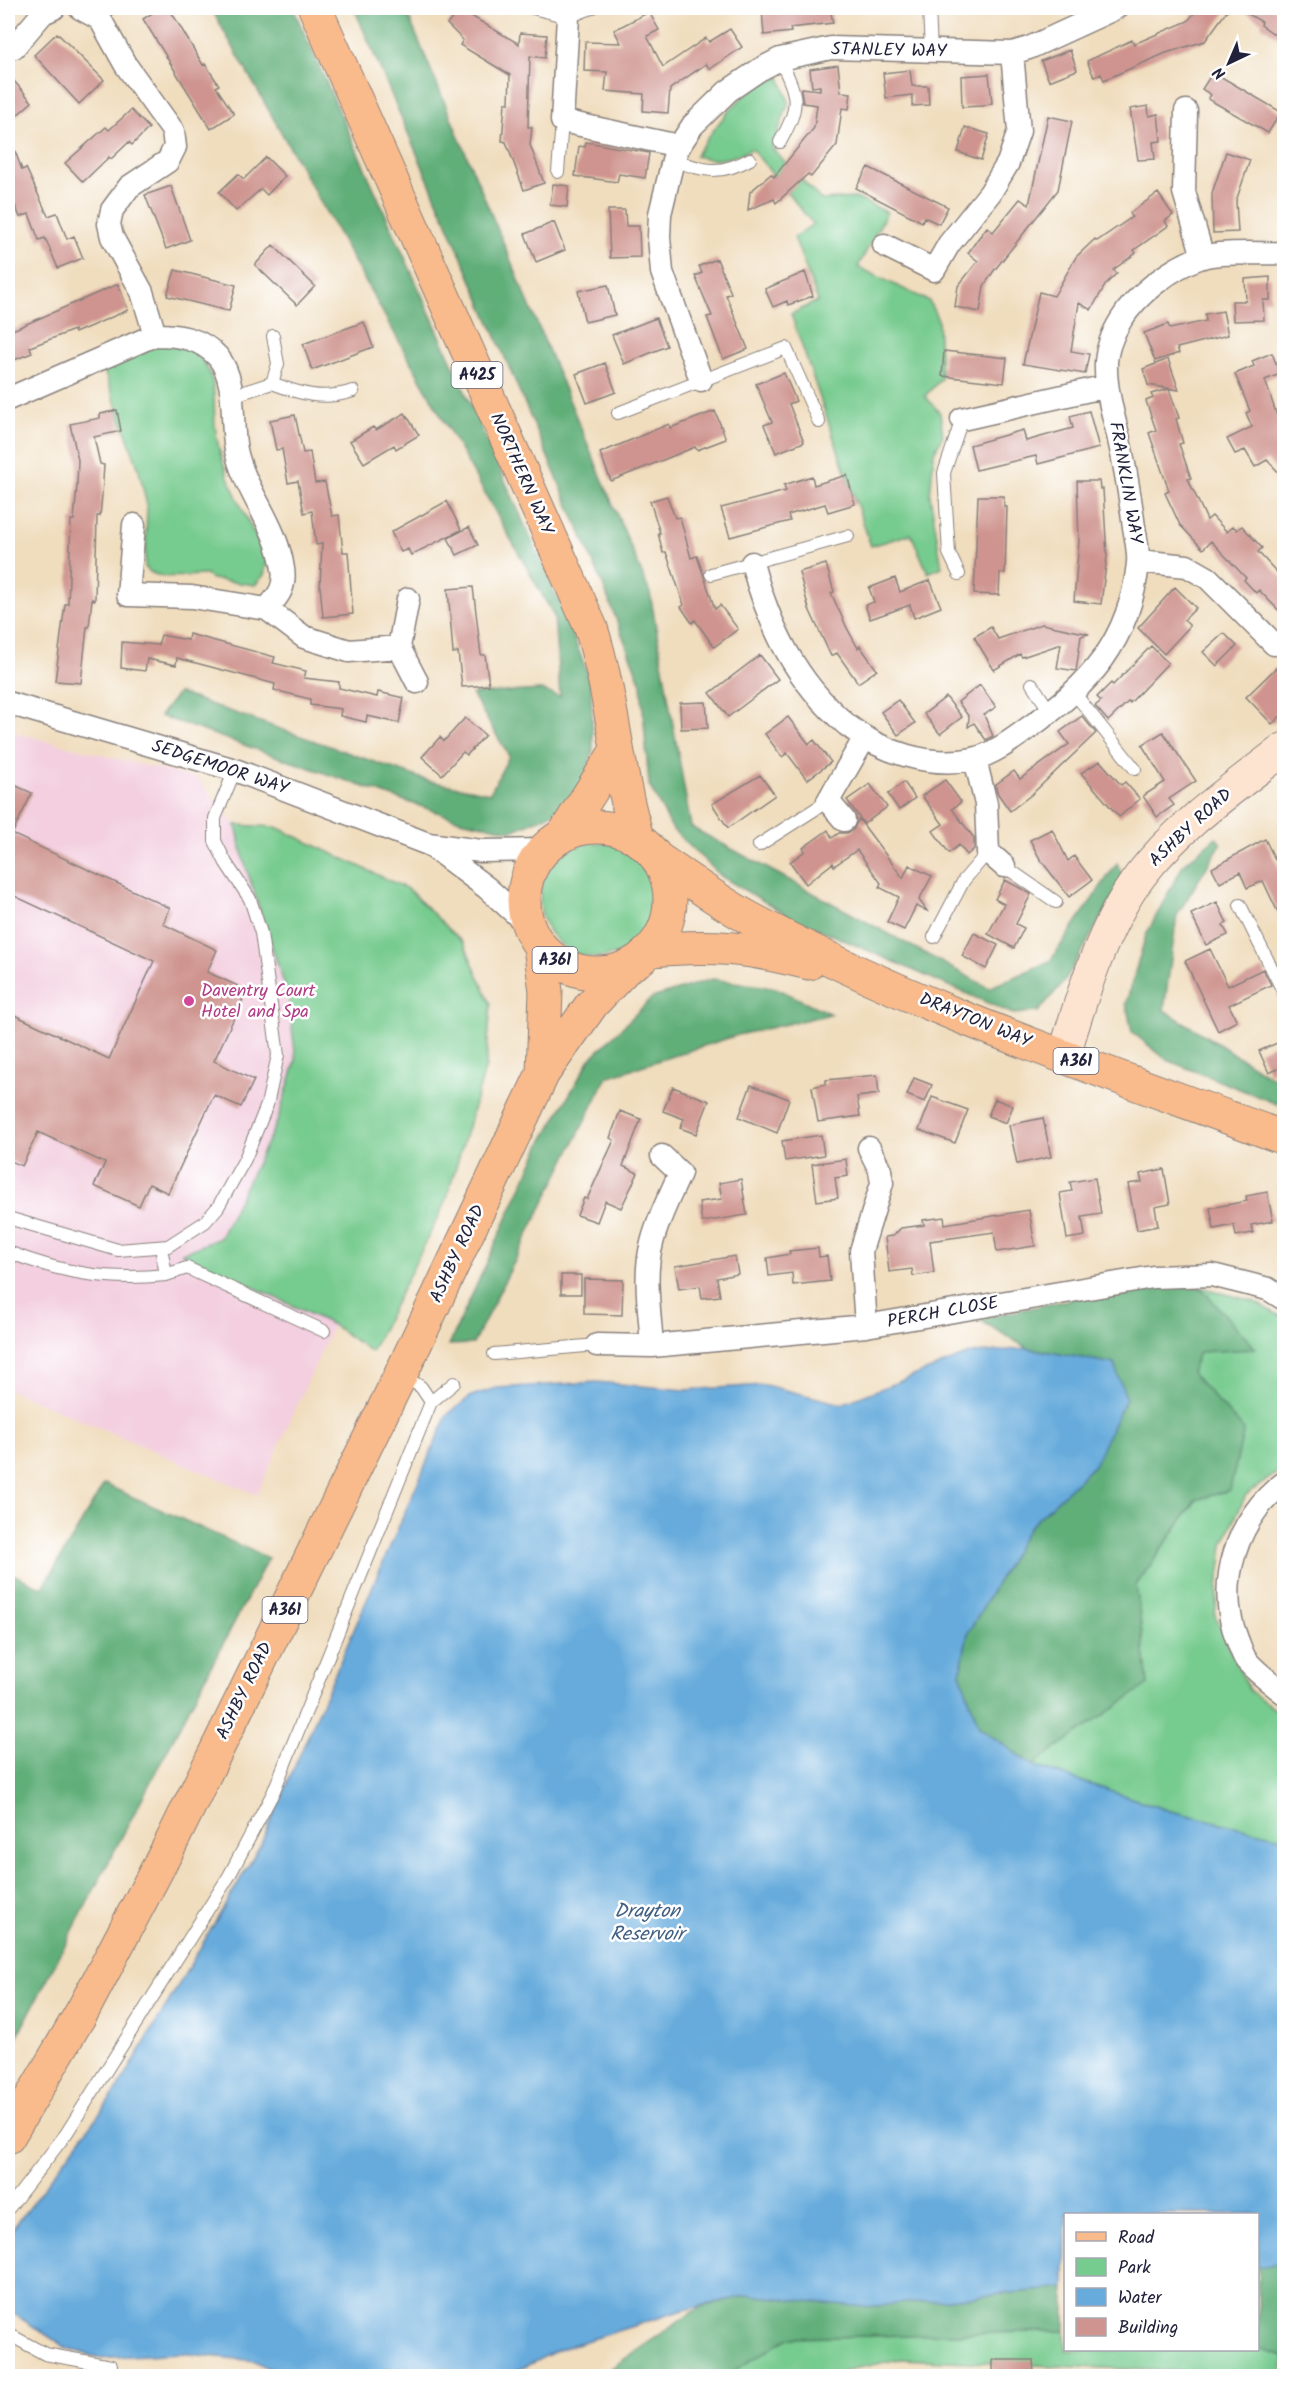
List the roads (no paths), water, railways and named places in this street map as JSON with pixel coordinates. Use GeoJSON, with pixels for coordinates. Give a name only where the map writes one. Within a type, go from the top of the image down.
{"type":"FeatureCollection","features":[{"type":"Feature","properties":{"kind":"main road","name":"NORTHERN WAY"},"geometry":{"type":"LineString","coordinates":[[315,8],[591,628],[602,662],[626,802],[648,849]]}},
{"type":"Feature","properties":{"kind":"main road"},"geometry":{"type":"LineString","coordinates":[[554,842],[617,750]]}},
{"type":"Feature","properties":{"kind":"main road","name":"A361"},"geometry":{"type":"LineString","coordinates":[[589,827],[615,829],[648,849],[668,881],[670,905],[664,929],[640,958],[597,974],[573,970],[552,959],[533,935],[523,897],[529,872],[554,842],[589,827]]}},
{"type":"Feature","properties":{"kind":"main road","name":"DRAYTON WAY"},"geometry":{"type":"LineString","coordinates":[[648,849],[748,918],[869,978],[1064,1056],[1284,1138]]}},
{"type":"Feature","properties":{"kind":"main road","name":"ASHBY ROAD"},"geometry":{"type":"LineString","coordinates":[[533,935],[546,991],[543,1073]]}},
{"type":"Feature","properties":{"kind":"main road","name":"DRAYTON WAY"},"geometry":{"type":"LineString","coordinates":[[640,958],[714,945],[753,950],[869,978]]}},
{"type":"Feature","properties":{"kind":"main road","name":"ASHBY ROAD"},"geometry":{"type":"LineString","coordinates":[[8,2137],[83,2010],[165,1854],[401,1374],[543,1073],[592,1004],[640,958]]}},
{"type":"Feature","properties":{"kind":"street"},"geometry":{"type":"LineString","coordinates":[[14,47],[43,13],[54,8]]}},
{"type":"Feature","properties":{"kind":"street"},"geometry":{"type":"LineString","coordinates":[[80,8],[100,19],[125,64],[173,131],[175,147],[168,161],[129,187],[112,210],[109,224],[112,237],[142,292],[155,335]]}},
{"type":"Feature","properties":{"kind":"street","name":"STANLEY WAY"},"geometry":{"type":"LineString","coordinates":[[701,380],[662,272],[660,214],[676,153],[693,125],[728,92],[759,70],[780,59],[831,48],[1012,53],[1029,48],[1081,15],[1116,8]]}},
{"type":"Feature","properties":{"kind":"street"},"geometry":{"type":"LineString","coordinates":[[568,17],[562,121],[676,153]]}},
{"type":"Feature","properties":{"kind":"street"},"geometry":{"type":"LineString","coordinates":[[884,245],[934,270],[949,244],[990,193],[1008,163],[1019,131],[1012,53]]}},
{"type":"Feature","properties":{"kind":"street"},"geometry":{"type":"LineString","coordinates":[[1186,111],[1184,192],[1203,257]]}},
{"type":"Feature","properties":{"kind":"street","name":"FRANKLIN WAY"},"geometry":{"type":"LineString","coordinates":[[752,563],[772,625],[800,675],[825,706],[864,739],[906,756],[941,762],[975,759],[1001,746],[1075,694],[1100,665],[1118,638],[1127,614],[1139,561],[1129,482],[1107,386],[1105,367],[1111,341],[1121,319],[1141,296],[1172,273],[1203,257],[1284,253]]}},
{"type":"Feature","properties":{"kind":"street"},"geometry":{"type":"LineString","coordinates":[[8,399],[155,335],[178,335],[201,342],[217,357],[228,372],[237,452],[275,535],[283,571],[284,589],[267,609]]}},
{"type":"Feature","properties":{"kind":"street"},"geometry":{"type":"LineString","coordinates":[[962,419],[1107,386]]}},
{"type":"Feature","properties":{"kind":"street"},"geometry":{"type":"LineString","coordinates":[[134,525],[128,595],[192,597],[267,609],[304,637],[349,651],[399,647]]}},
{"type":"Feature","properties":{"kind":"street"},"geometry":{"type":"LineString","coordinates":[[1139,561],[1187,566],[1208,578],[1279,639]]}},
{"type":"Feature","properties":{"kind":"street"},"geometry":{"type":"LineString","coordinates":[[408,599],[399,647],[417,682]]}},
{"type":"Feature","properties":{"kind":"street","name":"SEDGEMOOR WAY"},"geometry":{"type":"LineString","coordinates":[[8,703],[236,770],[429,844],[481,851],[554,842]]}},
{"type":"Feature","properties":{"kind":"street"},"geometry":{"type":"LineString","coordinates":[[844,820],[828,801],[864,739]]}},
{"type":"Feature","properties":{"kind":"street","name":"ASHBY ROAD"},"geometry":{"type":"LineString","coordinates":[[1064,1056],[1097,959],[1139,877],[1158,855],[1224,795],[1284,749]]}},
{"type":"Feature","properties":{"kind":"street"},"geometry":{"type":"LineString","coordinates":[[975,759],[996,859]]}},
{"type":"Feature","properties":{"kind":"street","name":"SEDGEMOOR WAY"},"geometry":{"type":"LineString","coordinates":[[429,844],[487,888],[533,935]]}},
{"type":"Feature","properties":{"kind":"street"},"geometry":{"type":"LineString","coordinates":[[866,1326],[861,1251],[882,1184],[880,1170],[869,1148]]}},
{"type":"Feature","properties":{"kind":"street"},"geometry":{"type":"LineString","coordinates":[[652,1346],[648,1285],[651,1245],[680,1173],[662,1156]]}},
{"type":"Feature","properties":{"kind":"street","name":"PERCH CLOSE"},"geometry":{"type":"LineString","coordinates":[[597,1346],[652,1346],[866,1326],[1153,1277],[1212,1275],[1268,1289],[1284,1299]]}},
{"type":"Feature","properties":{"kind":"street"},"geometry":{"type":"LineString","coordinates":[[1284,1483],[1263,1502],[1237,1541],[1228,1599],[1233,1628],[1245,1658],[1284,1693]]}},
{"type":"Feature","properties":{"kind":"lane"},"geometry":{"type":"LineString","coordinates":[[533,8],[568,17],[592,8]]}},
{"type":"Feature","properties":{"kind":"lane"},"geometry":{"type":"LineString","coordinates":[[929,8],[931,51]]}},
{"type":"Feature","properties":{"kind":"lane"},"geometry":{"type":"LineString","coordinates":[[780,59],[796,95],[793,120],[780,142]]}},
{"type":"Feature","properties":{"kind":"lane"},"geometry":{"type":"LineString","coordinates":[[558,172],[562,121]]}},
{"type":"Feature","properties":{"kind":"lane"},"geometry":{"type":"LineString","coordinates":[[676,153],[716,172],[731,169],[750,159]]}},
{"type":"Feature","properties":{"kind":"lane"},"geometry":{"type":"LineString","coordinates":[[272,383],[278,364],[273,336]]}},
{"type":"Feature","properties":{"kind":"lane"},"geometry":{"type":"LineString","coordinates":[[618,413],[786,348],[819,422]]}},
{"type":"Feature","properties":{"kind":"lane"},"geometry":{"type":"LineString","coordinates":[[232,396],[272,383],[315,397],[336,397],[353,391]]}},
{"type":"Feature","properties":{"kind":"lane"},"geometry":{"type":"LineString","coordinates":[[959,574],[949,553],[944,473],[962,419]]}},
{"type":"Feature","properties":{"kind":"lane"},"geometry":{"type":"LineString","coordinates":[[711,574],[848,536]]}},
{"type":"Feature","properties":{"kind":"lane"},"geometry":{"type":"LineString","coordinates":[[1032,684],[1051,712]]}},
{"type":"Feature","properties":{"kind":"lane"},"geometry":{"type":"LineString","coordinates":[[1075,694],[1135,770]]}},
{"type":"Feature","properties":{"kind":"lane"},"geometry":{"type":"LineString","coordinates":[[8,1218],[118,1250],[168,1246],[205,1222],[218,1207],[245,1159],[267,1105],[278,1055],[261,933],[250,899],[226,863],[216,841],[215,818],[236,770]]}},
{"type":"Feature","properties":{"kind":"lane"},"geometry":{"type":"LineString","coordinates":[[759,845],[828,801]]}},
{"type":"Feature","properties":{"kind":"lane"},"geometry":{"type":"LineString","coordinates":[[934,937],[964,880],[996,859],[1056,902]]}},
{"type":"Feature","properties":{"kind":"lane"},"geometry":{"type":"LineString","coordinates":[[1240,905],[1284,993]]}},
{"type":"Feature","properties":{"kind":"lane"},"geometry":{"type":"LineString","coordinates":[[160,1246],[166,1275]]}},
{"type":"Feature","properties":{"kind":"lane"},"geometry":{"type":"LineString","coordinates":[[8,1252],[50,1268],[86,1276],[166,1275],[187,1268],[324,1331]]}},
{"type":"Feature","properties":{"kind":"lane"},"geometry":{"type":"LineString","coordinates":[[494,1354],[597,1346]]}},
{"type":"Feature","properties":{"kind":"lane"},"geometry":{"type":"LineString","coordinates":[[401,1374],[421,1387],[431,1402]]}},
{"type":"Feature","properties":{"kind":"lane"},"geometry":{"type":"LineString","coordinates":[[8,2209],[66,2134],[131,2036],[235,1866],[273,1793],[431,1402],[454,1383]]}},
{"type":"Feature","properties":{"kind":"lane"},"geometry":{"type":"LineString","coordinates":[[8,2334],[45,2354],[111,2366]]}},
{"type":"Feature","properties":{"kind":"water","name":"Drayton Reservoir"},"geometry":{"type":"Polygon","coordinates":[[[1027,1348],[1114,1364],[1126,1398],[1094,1465],[1028,1528],[968,1633],[960,1673],[979,1727],[1032,1765],[1170,1811],[1284,1838],[1284,2263],[1259,2267],[1259,2213],[1064,2213],[1064,2288],[865,2307],[749,2295],[684,2310],[560,2349],[506,2376],[281,2376],[256,2361],[180,2353],[97,2358],[65,2347],[8,2310],[8,2235],[117,2090],[261,1844],[447,1415],[471,1396],[496,1388],[597,1382],[685,1390],[765,1385],[842,1404],[969,1354],[1027,1348]]]}},
{"type":"Feature","properties":{"kind":"place","name":"Daventry Court Hotel and Spa"},"geometry":{"type":"Point","coordinates":[189,1001]}}]}
